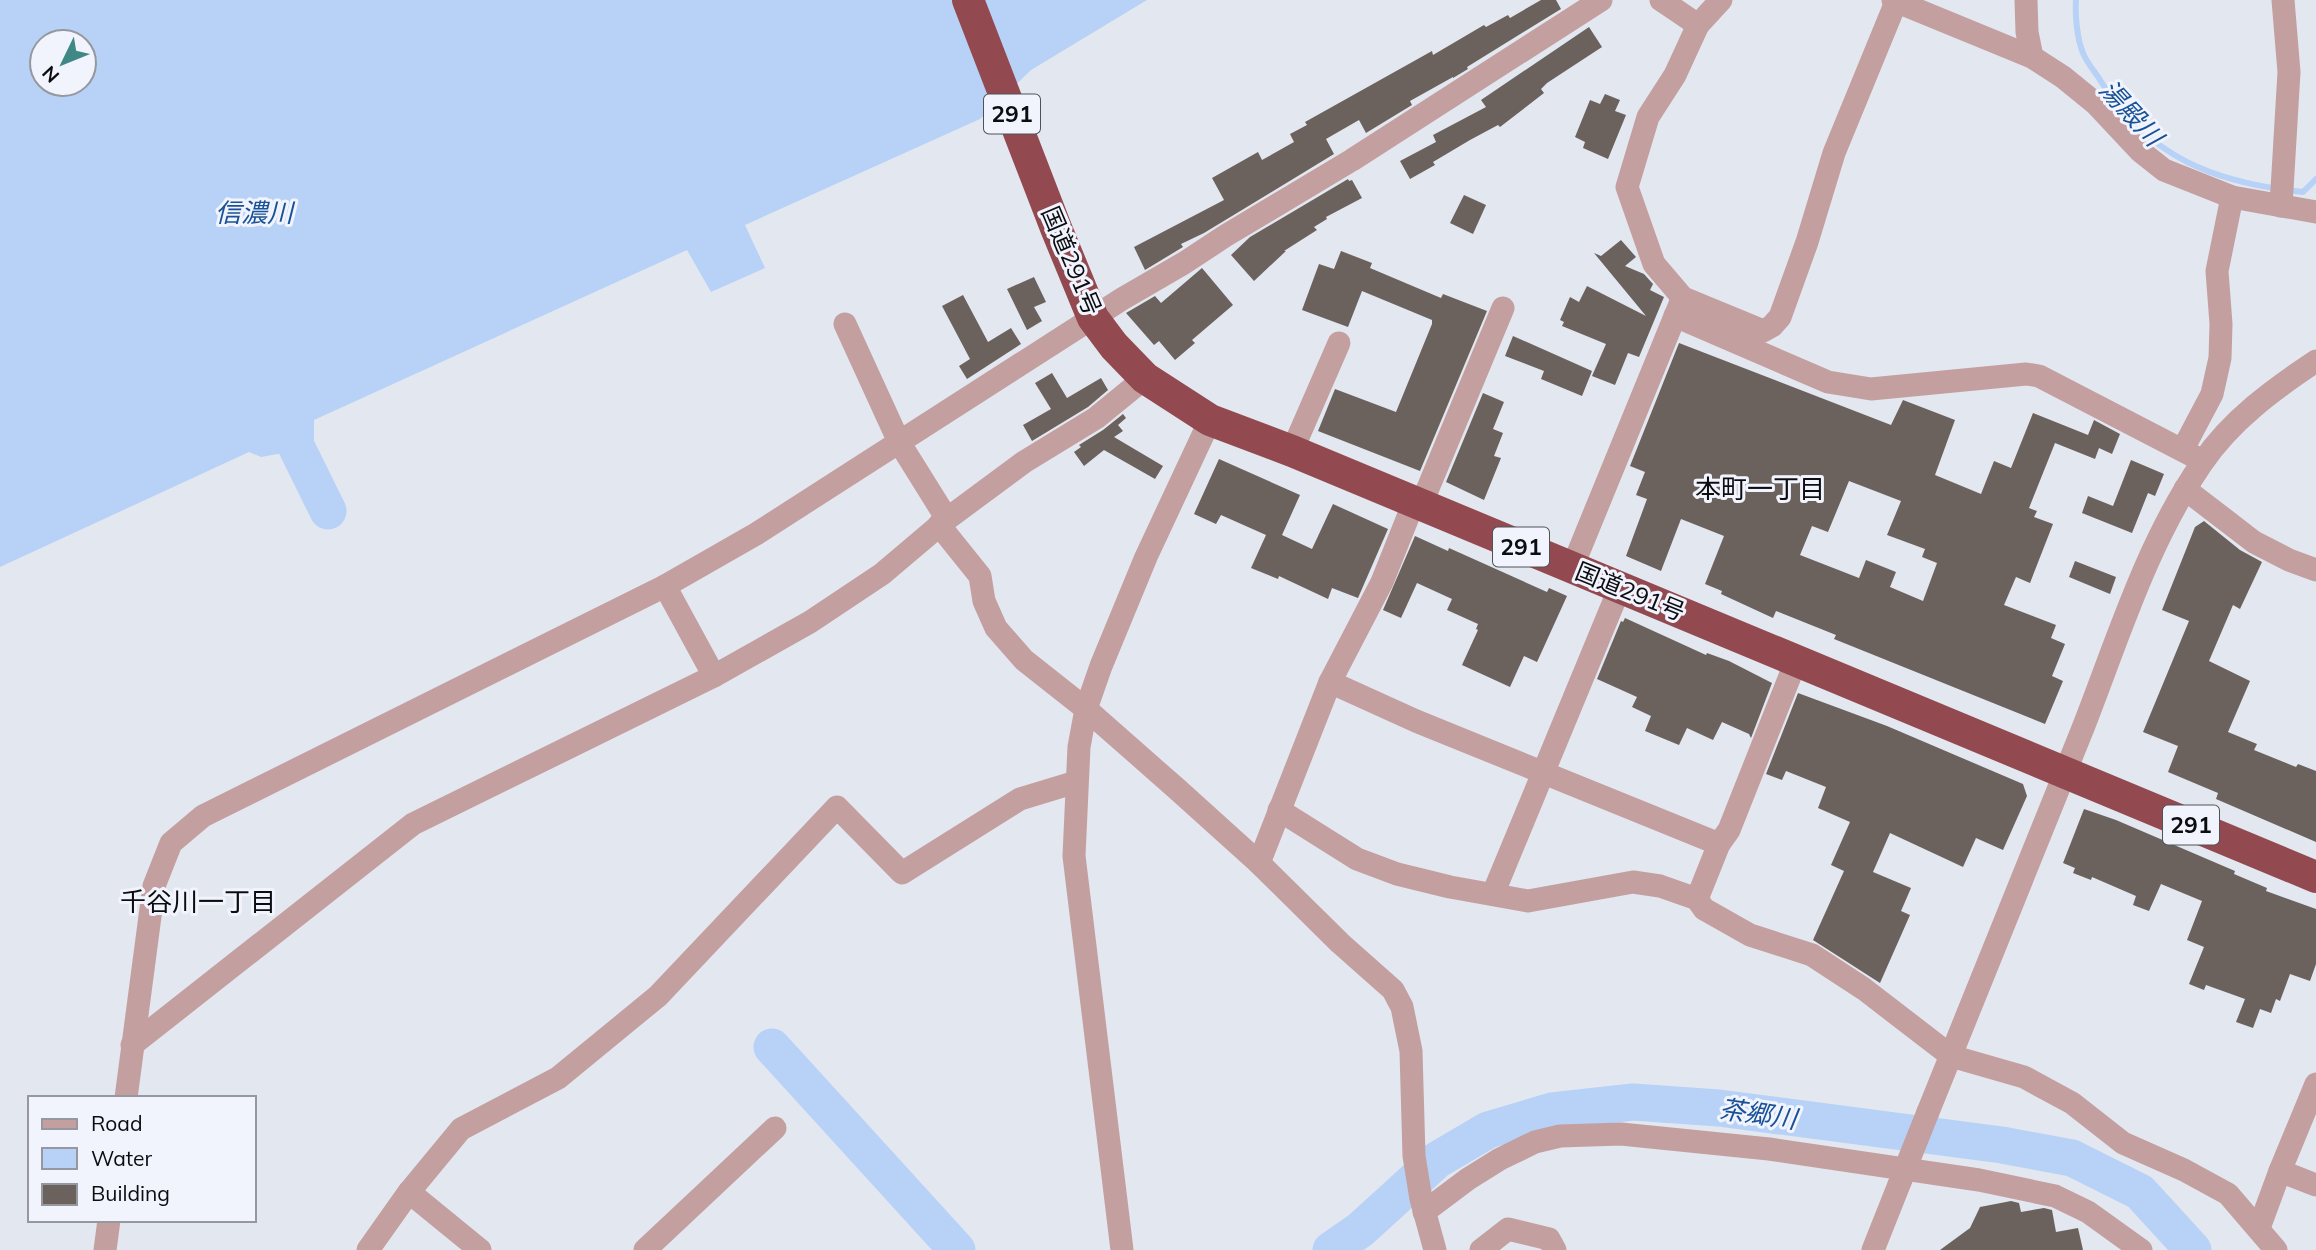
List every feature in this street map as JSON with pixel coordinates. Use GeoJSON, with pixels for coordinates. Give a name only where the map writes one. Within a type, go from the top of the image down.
{"type":"FeatureCollection","features":[{"type":"Feature","properties":{"kind":"highway","name":"国道291号"},"geometry":{"type":"LineString","coordinates":[[968,0],[1056,228],[1094,318],[1114,346],[1145,378],[1210,420],[1292,451],[2316,877]]}},
{"type":"Feature","properties":{"kind":"street"},"geometry":{"type":"LineString","coordinates":[[126,1096],[154,886],[171,843],[203,816],[665,586],[757,534],[1094,318],[1352,160],[1601,0]]}},
{"type":"Feature","properties":{"kind":"street"},"geometry":{"type":"LineString","coordinates":[[1661,0],[1698,25]]}},
{"type":"Feature","properties":{"kind":"street"},"geometry":{"type":"LineString","coordinates":[[1721,0],[1698,25],[1675,75],[1648,117],[1627,187],[1654,264],[1679,307],[1828,382],[1871,389],[2026,374],[2039,376],[2203,461]]}},
{"type":"Feature","properties":{"kind":"street"},"geometry":{"type":"LineString","coordinates":[[2026,0],[2027,32],[2032,57]]}},
{"type":"Feature","properties":{"kind":"street"},"geometry":{"type":"LineString","coordinates":[[2282,197],[2289,72],[2283,0]]}},
{"type":"Feature","properties":{"kind":"street"},"geometry":{"type":"LineString","coordinates":[[1679,307],[1763,331],[1780,317],[1807,242],[1834,153],[1894,1],[2032,57],[2063,77],[2095,103],[2140,151],[2164,170],[2232,197],[2282,197],[2316,212]]}},
{"type":"Feature","properties":{"kind":"street"},"geometry":{"type":"LineString","coordinates":[[2183,449],[2212,394],[2220,358],[2220,294],[2217,271],[2232,197]]}},
{"type":"Feature","properties":{"kind":"street"},"geometry":{"type":"LineString","coordinates":[[1572,568],[1679,307]]}},
{"type":"Feature","properties":{"kind":"street"},"geometry":{"type":"LineString","coordinates":[[1259,863],[1330,682],[1382,582],[1503,308]]}},
{"type":"Feature","properties":{"kind":"street"},"geometry":{"type":"LineString","coordinates":[[845,324],[899,442],[943,522],[979,576],[984,601],[996,628],[1024,660],[1086,709],[1259,863],[1340,943],[1393,990],[1402,1007],[1411,1051],[1414,1156],[1422,1206],[1435,1250]]}},
{"type":"Feature","properties":{"kind":"street"},"geometry":{"type":"LineString","coordinates":[[1292,451],[1339,343]]}},
{"type":"Feature","properties":{"kind":"street"},"geometry":{"type":"LineString","coordinates":[[1873,1250],[2066,773],[2152,552],[2203,461],[2229,431],[2264,398],[2316,361]]}},
{"type":"Feature","properties":{"kind":"street"},"geometry":{"type":"LineString","coordinates":[[132,1045],[413,824],[714,676],[820,615],[882,574],[943,522],[1024,462],[1096,418],[1145,378]]}},
{"type":"Feature","properties":{"kind":"street"},"geometry":{"type":"LineString","coordinates":[[1122,1250],[1074,856],[1076,782],[1086,709],[1101,666],[1146,557],[1210,420]]}},
{"type":"Feature","properties":{"kind":"street"},"geometry":{"type":"LineString","coordinates":[[2185,489],[2254,542],[2316,570]]}},
{"type":"Feature","properties":{"kind":"street"},"geometry":{"type":"LineString","coordinates":[[665,586],[714,676]]}},
{"type":"Feature","properties":{"kind":"street"},"geometry":{"type":"LineString","coordinates":[[1493,894],[1620,587]]}},
{"type":"Feature","properties":{"kind":"street"},"geometry":{"type":"LineString","coordinates":[[1697,900],[1719,844],[1729,830],[1796,661]]}},
{"type":"Feature","properties":{"kind":"street"},"geometry":{"type":"LineString","coordinates":[[1330,682],[1416,721],[1719,844]]}},
{"type":"Feature","properties":{"kind":"street"},"geometry":{"type":"LineString","coordinates":[[368,1250],[409,1192],[461,1129],[558,1077],[658,996],[837,807],[902,873],[1020,799],[1076,782]]}},
{"type":"Feature","properties":{"kind":"street"},"geometry":{"type":"LineString","coordinates":[[1279,810],[1357,859],[1397,874],[1450,887],[1528,901],[1633,882],[1660,886],[1697,900],[1704,909],[1750,935],[1812,955],[1864,989],[1951,1056],[2024,1077],[2072,1103],[2123,1143],[2184,1170],[2228,1194],[2276,1250]]}},
{"type":"Feature","properties":{"kind":"street"},"geometry":{"type":"LineString","coordinates":[[2259,1228],[2316,1084]]}},
{"type":"Feature","properties":{"kind":"street"},"geometry":{"type":"LineString","coordinates":[[645,1250],[775,1128]]}},
{"type":"Feature","properties":{"kind":"street"},"geometry":{"type":"LineString","coordinates":[[1422,1206],[1500,1159],[1535,1142],[1560,1136],[1621,1134],[1769,1149],[1979,1180],[2055,1196],[2088,1212],[2141,1250]]}},
{"type":"Feature","properties":{"kind":"street"},"geometry":{"type":"LineString","coordinates":[[2280,1171],[2316,1185]]}},
{"type":"Feature","properties":{"kind":"street"},"geometry":{"type":"LineString","coordinates":[[409,1192],[480,1250]]}},
{"type":"Feature","properties":{"kind":"street"},"geometry":{"type":"LineString","coordinates":[[105,1250],[109,1222]]}},
{"type":"Feature","properties":{"kind":"street"},"geometry":{"type":"LineString","coordinates":[[1481,1250],[1508,1229],[1549,1239],[1555,1250]]}},
{"type":"Feature","properties":{"kind":"water","name":"信濃川"},"geometry":{"type":"Polygon","coordinates":[[[0,0],[1147,0],[1031,70],[980,119],[745,225],[765,268],[711,292],[687,250],[314,420],[314,442],[329,472],[296,486],[283,453],[261,457],[249,452],[0,567],[0,0]]]}},
{"type":"Feature","properties":{"kind":"building"},"geometry":{"type":"Polygon","coordinates":[[[1541,0],[1556,0],[1561,9],[1467,67],[1468,69],[1410,101],[1412,105],[1366,133],[1359,120],[1326,139],[1334,154],[1204,233],[1181,244],[1183,247],[1145,270],[1134,247],[1224,200],[1212,178],[1258,152],[1262,160],[1294,142],[1290,134],[1307,125],[1305,122],[1432,51],[1433,55],[1484,25],[1486,27],[1508,15],[1510,18],[1541,0]]]}},
{"type":"Feature","properties":{"kind":"building"},"geometry":{"type":"Polygon","coordinates":[[[1589,27],[1602,47],[1547,83],[1541,89],[1544,93],[1500,127],[1498,125],[1470,140],[1410,179],[1400,161],[1436,142],[1433,135],[1486,107],[1481,100],[1589,27]]]}},
{"type":"Feature","properties":{"kind":"building"},"geometry":{"type":"Polygon","coordinates":[[[1605,94],[1620,100],[1615,111],[1626,115],[1608,159],[1583,148],[1585,142],[1575,137],[1590,100],[1600,104],[1605,94]]]}},
{"type":"Feature","properties":{"kind":"building"},"geometry":{"type":"Polygon","coordinates":[[[1348,179],[1352,180],[1362,198],[1326,217],[1327,219],[1314,227],[1317,230],[1284,251],[1254,281],[1231,255],[1250,237],[1348,179]]]}},
{"type":"Feature","properties":{"kind":"building"},"geometry":{"type":"Polygon","coordinates":[[[1464,195],[1486,205],[1473,234],[1450,223],[1464,195]]]}},
{"type":"Feature","properties":{"kind":"building"},"geometry":{"type":"Polygon","coordinates":[[[1621,240],[1636,257],[1625,266],[1644,274],[1653,284],[1650,290],[1664,297],[1639,357],[1628,353],[1615,385],[1592,376],[1606,344],[1562,326],[1564,322],[1560,320],[1570,297],[1579,302],[1587,286],[1646,316],[1594,253],[1601,256],[1621,240]]]}},
{"type":"Feature","properties":{"kind":"building"},"geometry":{"type":"Polygon","coordinates":[[[1341,251],[1372,263],[1370,268],[1441,298],[1443,294],[1487,311],[1420,471],[1318,431],[1335,389],[1396,412],[1432,324],[1432,320],[1362,291],[1348,327],[1302,310],[1319,264],[1334,269],[1341,251]]]}},
{"type":"Feature","properties":{"kind":"building"},"geometry":{"type":"Polygon","coordinates":[[[1202,268],[1233,305],[1192,340],[1195,343],[1175,360],[1159,341],[1154,345],[1126,313],[1155,296],[1161,303],[1202,268]]]}},
{"type":"Feature","properties":{"kind":"building"},"geometry":{"type":"Polygon","coordinates":[[[1034,277],[1046,302],[1034,307],[1042,321],[1027,330],[1007,289],[1034,277]]]}},
{"type":"Feature","properties":{"kind":"building"},"geometry":{"type":"Polygon","coordinates":[[[963,295],[988,342],[1011,328],[1021,344],[967,379],[959,366],[970,359],[942,306],[963,295]]]}},
{"type":"Feature","properties":{"kind":"building"},"geometry":{"type":"Polygon","coordinates":[[[1513,336],[1592,371],[1582,396],[1541,379],[1544,371],[1505,356],[1513,336]]]}},
{"type":"Feature","properties":{"kind":"building"},"geometry":{"type":"Polygon","coordinates":[[[1679,343],[1891,425],[1903,400],[1955,420],[1935,475],[1981,494],[1994,461],[2011,468],[2033,413],[2088,435],[2094,420],[2120,434],[2112,454],[2099,448],[2095,459],[2055,443],[2029,508],[2037,511],[2034,517],[2053,524],[2030,583],[2016,577],[2004,605],[2056,625],[2051,638],[2065,644],[2052,676],[2063,681],[2045,724],[1834,639],[1836,635],[1776,611],[1773,618],[1721,594],[1722,591],[1705,584],[1724,536],[1681,519],[1661,571],[1626,556],[1647,499],[1636,495],[1645,472],[1630,466],[1679,343]],[[1849,481],[1828,532],[1812,526],[1800,555],[1859,578],[1866,560],[1896,572],[1890,587],[1923,601],[1937,563],[1922,557],[1925,549],[1887,535],[1901,501],[1849,481]]]}},
{"type":"Feature","properties":{"kind":"building"},"geometry":{"type":"Polygon","coordinates":[[[1052,373],[1067,398],[1101,378],[1108,390],[1088,407],[1032,441],[1023,425],[1051,409],[1035,383],[1052,373]]]}},
{"type":"Feature","properties":{"kind":"building"},"geometry":{"type":"Polygon","coordinates":[[[1483,393],[1504,402],[1493,429],[1503,433],[1494,456],[1501,458],[1484,500],[1446,482],[1483,393]]]}},
{"type":"Feature","properties":{"kind":"building"},"geometry":{"type":"Polygon","coordinates":[[[1123,414],[1126,418],[1118,425],[1123,431],[1114,437],[1163,466],[1155,479],[1104,450],[1084,466],[1074,452],[1081,447],[1079,445],[1123,414]]]}},
{"type":"Feature","properties":{"kind":"building"},"geometry":{"type":"Polygon","coordinates":[[[1219,459],[1300,495],[1282,535],[1312,549],[1333,504],[1388,529],[1358,598],[1332,588],[1328,599],[1279,576],[1278,579],[1251,568],[1266,535],[1221,515],[1216,524],[1194,514],[1219,459]]]}},
{"type":"Feature","properties":{"kind":"building"},"geometry":{"type":"Polygon","coordinates":[[[2131,460],[2164,474],[2155,496],[2148,493],[2132,533],[2082,513],[2088,496],[2113,506],[2131,460]]]}},
{"type":"Feature","properties":{"kind":"building"},"geometry":{"type":"Polygon","coordinates":[[[2204,521],[2240,550],[2262,562],[2240,609],[2233,605],[2209,661],[2250,681],[2228,732],[2257,744],[2254,750],[2296,767],[2298,764],[2316,771],[2316,842],[2216,799],[2218,793],[2168,772],[2178,746],[2143,732],[2189,621],[2162,610],[2195,527],[2204,521]]]}},
{"type":"Feature","properties":{"kind":"building"},"geometry":{"type":"Polygon","coordinates":[[[1415,536],[1448,551],[1449,548],[1547,592],[1549,588],[1567,596],[1537,662],[1524,656],[1510,687],[1462,665],[1478,630],[1478,624],[1447,610],[1452,599],[1417,583],[1401,618],[1383,610],[1415,536]]]}},
{"type":"Feature","properties":{"kind":"building"},"geometry":{"type":"Polygon","coordinates":[[[2075,561],[2116,577],[2110,594],[2069,577],[2075,561]]]}},
{"type":"Feature","properties":{"kind":"building"},"geometry":{"type":"Polygon","coordinates":[[[1625,618],[1706,655],[1707,653],[1729,661],[1772,683],[1751,738],[1749,734],[1722,722],[1713,740],[1687,728],[1679,745],[1645,731],[1651,716],[1632,707],[1637,697],[1597,679],[1621,621],[1625,618]]]}},
{"type":"Feature","properties":{"kind":"building"},"geometry":{"type":"Polygon","coordinates":[[[1798,693],[1887,726],[2023,784],[2027,796],[2003,850],[1976,838],[1963,867],[1890,833],[1873,872],[1911,888],[1901,911],[1910,915],[1880,983],[1813,940],[1844,871],[1831,865],[1850,822],[1818,808],[1826,787],[1786,771],[1782,780],[1766,774],[1798,693]]]}},
{"type":"Feature","properties":{"kind":"building"},"geometry":{"type":"Polygon","coordinates":[[[2084,809],[2235,871],[2234,874],[2267,888],[2266,891],[2316,909],[2316,964],[2310,981],[2290,974],[2280,1001],[2276,999],[2271,1013],[2260,1009],[2253,1028],[2236,1022],[2245,999],[2206,985],[2204,990],[2189,984],[2204,947],[2187,940],[2202,901],[2161,884],[2149,911],[2133,905],[2136,896],[2092,877],[2091,880],[2073,873],[2075,868],[2063,863],[2084,809]]]}},
{"type":"Feature","properties":{"kind":"building"},"geometry":{"type":"Polygon","coordinates":[[[2011,1201],[2019,1203],[2021,1212],[2044,1208],[2052,1210],[2056,1232],[2078,1228],[2083,1250],[1940,1250],[1970,1228],[1980,1207],[2011,1201]]]}},
{"type":"Feature","properties":{"kind":"waterway","name":"湯殿川"},"geometry":{"type":"LineString","coordinates":[[2076,0],[2078,34],[2087,60],[2119,107],[2140,129],[2163,147],[2187,162],[2241,182],[2303,192],[2316,179]]}},
{"type":"Feature","properties":{"kind":"waterway"},"geometry":{"type":"LineString","coordinates":[[290,434],[328,511]]}},
{"type":"Feature","properties":{"kind":"waterway"},"geometry":{"type":"LineString","coordinates":[[772,1047],[957,1250]]}},
{"type":"Feature","properties":{"kind":"waterway","name":"茶郷川"},"geometry":{"type":"LineString","coordinates":[[1331,1250],[1360,1230],[1437,1160],[1488,1130],[1552,1111],[1633,1102],[1719,1108],[2002,1145],[2072,1158],[2140,1192],[2193,1250]]}},
{"type":"Feature","properties":{"kind":"district","name":"本町一丁目"},"geometry":{"type":"Point","coordinates":[1760,489]}},
{"type":"Feature","properties":{"kind":"district","name":"千谷川一丁目"},"geometry":{"type":"Point","coordinates":[198,902]}}]}
